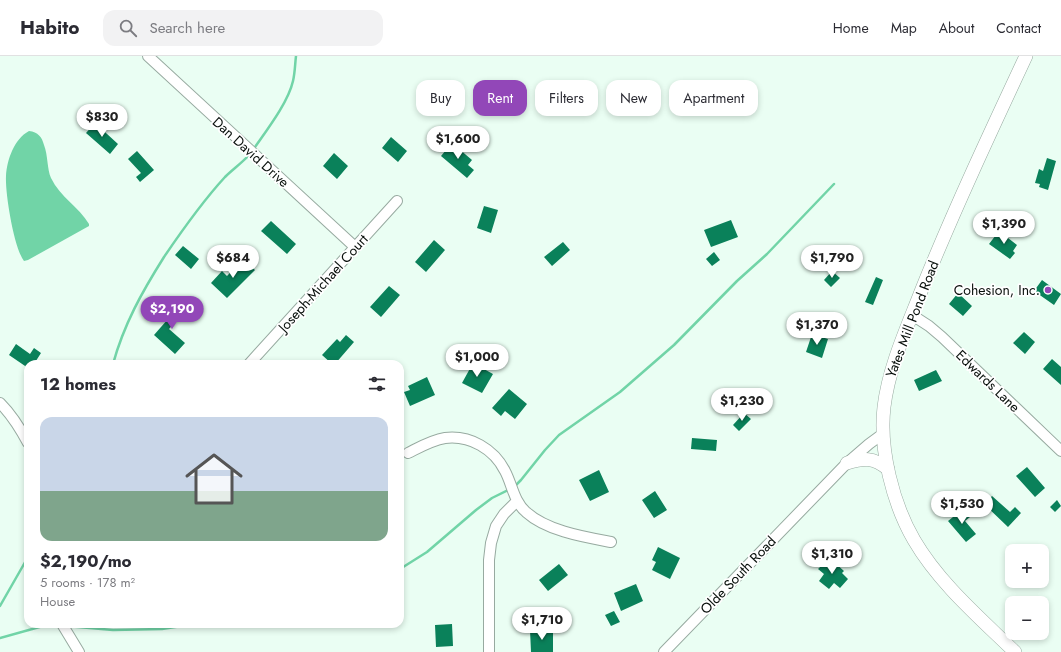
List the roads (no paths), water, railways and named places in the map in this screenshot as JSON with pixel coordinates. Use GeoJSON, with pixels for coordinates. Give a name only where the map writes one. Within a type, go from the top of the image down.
{"type":"FeatureCollection","features":[{"type":"Feature","properties":{"kind":"street","name":"Dan David Drive"},"geometry":{"type":"LineString","coordinates":[[148,56],[355,247]]}},
{"type":"Feature","properties":{"kind":"street","name":"Yates Mill Pond Road"},"geometry":{"type":"LineString","coordinates":[[1015,652],[961,600],[933,567],[914,540],[900,512],[888,469],[884,433],[884,410],[888,385],[898,348],[940,246],[1026,56]]}},
{"type":"Feature","properties":{"kind":"street","name":"Joseph-Michael Court"},"geometry":{"type":"LineString","coordinates":[[252,360],[397,201]]}},
{"type":"Feature","properties":{"kind":"street","name":"Edwards Lane"},"geometry":{"type":"LineString","coordinates":[[912,315],[942,337],[1061,451]]}},
{"type":"Feature","properties":{"kind":"street"},"geometry":{"type":"LineString","coordinates":[[0,404],[21,429],[24,435]]}},
{"type":"Feature","properties":{"kind":"street","name":"Olde South Road"},"geometry":{"type":"LineString","coordinates":[[664,652],[847,463],[884,433]]}},
{"type":"Feature","properties":{"kind":"street"},"geometry":{"type":"LineString","coordinates":[[408,453],[430,442],[445,438],[464,438],[478,444],[494,455],[504,470],[517,501],[525,511],[538,521],[560,530],[611,542]]}},
{"type":"Feature","properties":{"kind":"street"},"geometry":{"type":"LineString","coordinates":[[847,463],[860,459],[870,460],[882,464],[888,469]]}},
{"type":"Feature","properties":{"kind":"street"},"geometry":{"type":"LineString","coordinates":[[489,652],[489,560],[491,543],[496,526],[504,514],[517,501]]}},
{"type":"Feature","properties":{"kind":"street"},"geometry":{"type":"LineString","coordinates":[[64,628],[79,652]]}},
{"type":"Feature","properties":{"kind":"waterway"},"geometry":{"type":"LineString","coordinates":[[253,150],[276,117],[290,90],[295,72],[296,56]]}},
{"type":"Feature","properties":{"kind":"waterway"},"geometry":{"type":"LineString","coordinates":[[114,360],[117,349],[134,309],[164,257],[208,196],[225,177],[250,154]]}},
{"type":"Feature","properties":{"kind":"waterway"},"geometry":{"type":"LineString","coordinates":[[514,487],[559,435],[620,392],[674,345],[737,281],[767,254],[834,184]]}},
{"type":"Feature","properties":{"kind":"waterway"},"geometry":{"type":"LineString","coordinates":[[404,566],[427,552],[492,498],[510,489]]}},
{"type":"Feature","properties":{"kind":"waterway"},"geometry":{"type":"LineString","coordinates":[[0,606],[24,564]]}},
{"type":"Feature","properties":{"kind":"waterway"},"geometry":{"type":"LineString","coordinates":[[0,638],[36,628]]}},
{"type":"Feature","properties":{"kind":"waterway"},"geometry":{"type":"LineString","coordinates":[[90,628],[113,630],[169,628]]}},
{"type":"Feature","properties":{"kind":"place","name":"Cohesion, Inc."},"geometry":{"type":"Point","coordinates":[1048,290]}}]}
